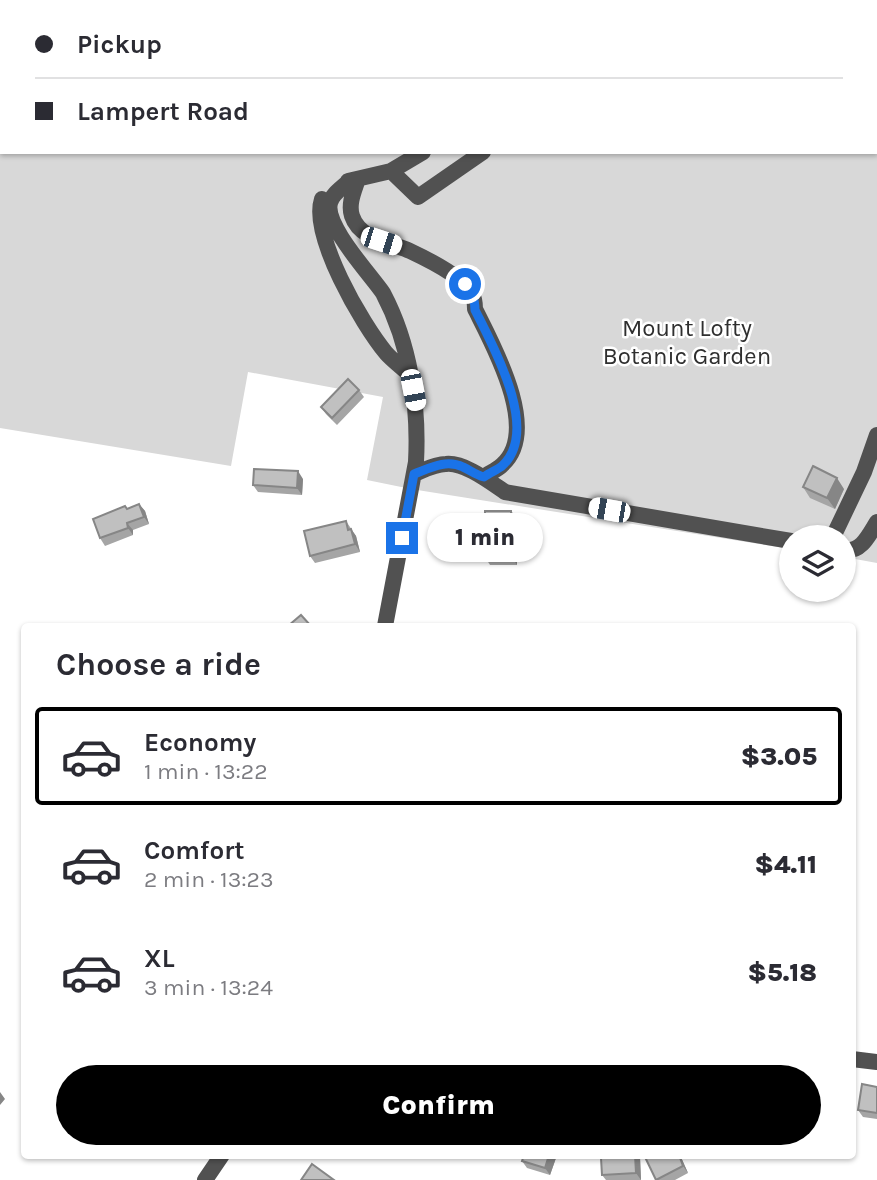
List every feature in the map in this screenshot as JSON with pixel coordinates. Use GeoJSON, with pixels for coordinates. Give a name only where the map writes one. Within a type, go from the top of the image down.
{"type":"FeatureCollection","features":[{"type":"Feature","properties":{"kind":"street"},"geometry":{"type":"LineString","coordinates":[[410,375],[387,353],[354,304],[324,239],[320,225],[320,206],[324,194],[353,180],[391,171],[420,154]]}},
{"type":"Feature","properties":{"kind":"street"},"geometry":{"type":"LineString","coordinates":[[391,171],[418,197],[480,154]]}},
{"type":"Feature","properties":{"kind":"street"},"geometry":{"type":"LineString","coordinates":[[353,180],[332,197],[329,204],[331,218],[343,240],[388,301],[403,344],[416,405],[414,474],[386,623]]}},
{"type":"Feature","properties":{"kind":"street"},"geometry":{"type":"LineString","coordinates":[[353,180],[350,208],[355,223],[362,231],[432,262],[465,284],[472,292],[475,310],[499,361],[516,415],[516,443],[510,455],[502,465],[484,477]]}},
{"type":"Feature","properties":{"kind":"street"},"geometry":{"type":"LineString","coordinates":[[839,525],[864,472],[877,435]]}},
{"type":"Feature","properties":{"kind":"street"},"geometry":{"type":"LineString","coordinates":[[414,474],[450,463],[484,477],[505,492],[779,539]]}},
{"type":"Feature","properties":{"kind":"street"},"geometry":{"type":"LineString","coordinates":[[856,548],[867,538],[877,522]]}},
{"type":"Feature","properties":{"kind":"street"},"geometry":{"type":"LineString","coordinates":[[856,1059],[877,1062]]}},
{"type":"Feature","properties":{"kind":"street"},"geometry":{"type":"LineString","coordinates":[[205,1180],[219,1159]]}},
{"type":"Feature","properties":{"kind":"green space","name":"Mount Lofty Botanic Garden"},"geometry":{"type":"Polygon","coordinates":[[[0,154],[877,154],[877,563],[856,559],[856,525],[779,525],[779,547],[367,480],[383,397],[248,372],[231,466],[0,428],[0,154]]]}},
{"type":"Feature","properties":{"kind":"building"},"geometry":{"type":"Polygon","coordinates":[[[348,379],[359,390],[332,418],[321,407],[348,379]]]}},
{"type":"Feature","properties":{"kind":"building"},"geometry":{"type":"Polygon","coordinates":[[[813,466],[837,478],[827,498],[803,487],[813,466]]]}},
{"type":"Feature","properties":{"kind":"building"},"geometry":{"type":"Polygon","coordinates":[[[254,469],[298,471],[297,488],[253,485],[254,469]]]}},
{"type":"Feature","properties":{"kind":"building"},"geometry":{"type":"Polygon","coordinates":[[[139,504],[144,517],[127,523],[128,528],[100,538],[93,519],[125,506],[127,509],[139,504]]]}},
{"type":"Feature","properties":{"kind":"building"},"geometry":{"type":"Polygon","coordinates":[[[485,511],[511,511],[512,557],[485,557],[485,511]]]}},
{"type":"Feature","properties":{"kind":"building"},"geometry":{"type":"Polygon","coordinates":[[[346,521],[355,544],[310,556],[304,531],[346,521]]]}},
{"type":"Feature","properties":{"kind":"building"},"geometry":{"type":"Polygon","coordinates":[[[301,615],[308,623],[292,623],[301,615]]]}},
{"type":"Feature","properties":{"kind":"building"},"geometry":{"type":"Polygon","coordinates":[[[862,1084],[877,1087],[877,1113],[858,1110],[862,1084]]]}},
{"type":"Feature","properties":{"kind":"building"},"geometry":{"type":"Polygon","coordinates":[[[523,1159],[548,1159],[545,1168],[522,1161],[523,1159]]]}},
{"type":"Feature","properties":{"kind":"building"},"geometry":{"type":"Polygon","coordinates":[[[601,1159],[635,1159],[636,1173],[602,1175],[601,1159]]]}},
{"type":"Feature","properties":{"kind":"building"},"geometry":{"type":"Polygon","coordinates":[[[646,1159],[680,1159],[683,1166],[656,1180],[646,1159]]]}},
{"type":"Feature","properties":{"kind":"building"},"geometry":{"type":"Polygon","coordinates":[[[312,1164],[334,1180],[301,1180],[312,1164]]]}},
{"type":"Feature","properties":{"kind":"route"},"geometry":{"type":"LineString","coordinates":[[402,538],[414,474],[450,463],[484,477],[502,465],[516,443],[516,415],[510,391],[475,310],[472,292],[465,284]]}}]}
